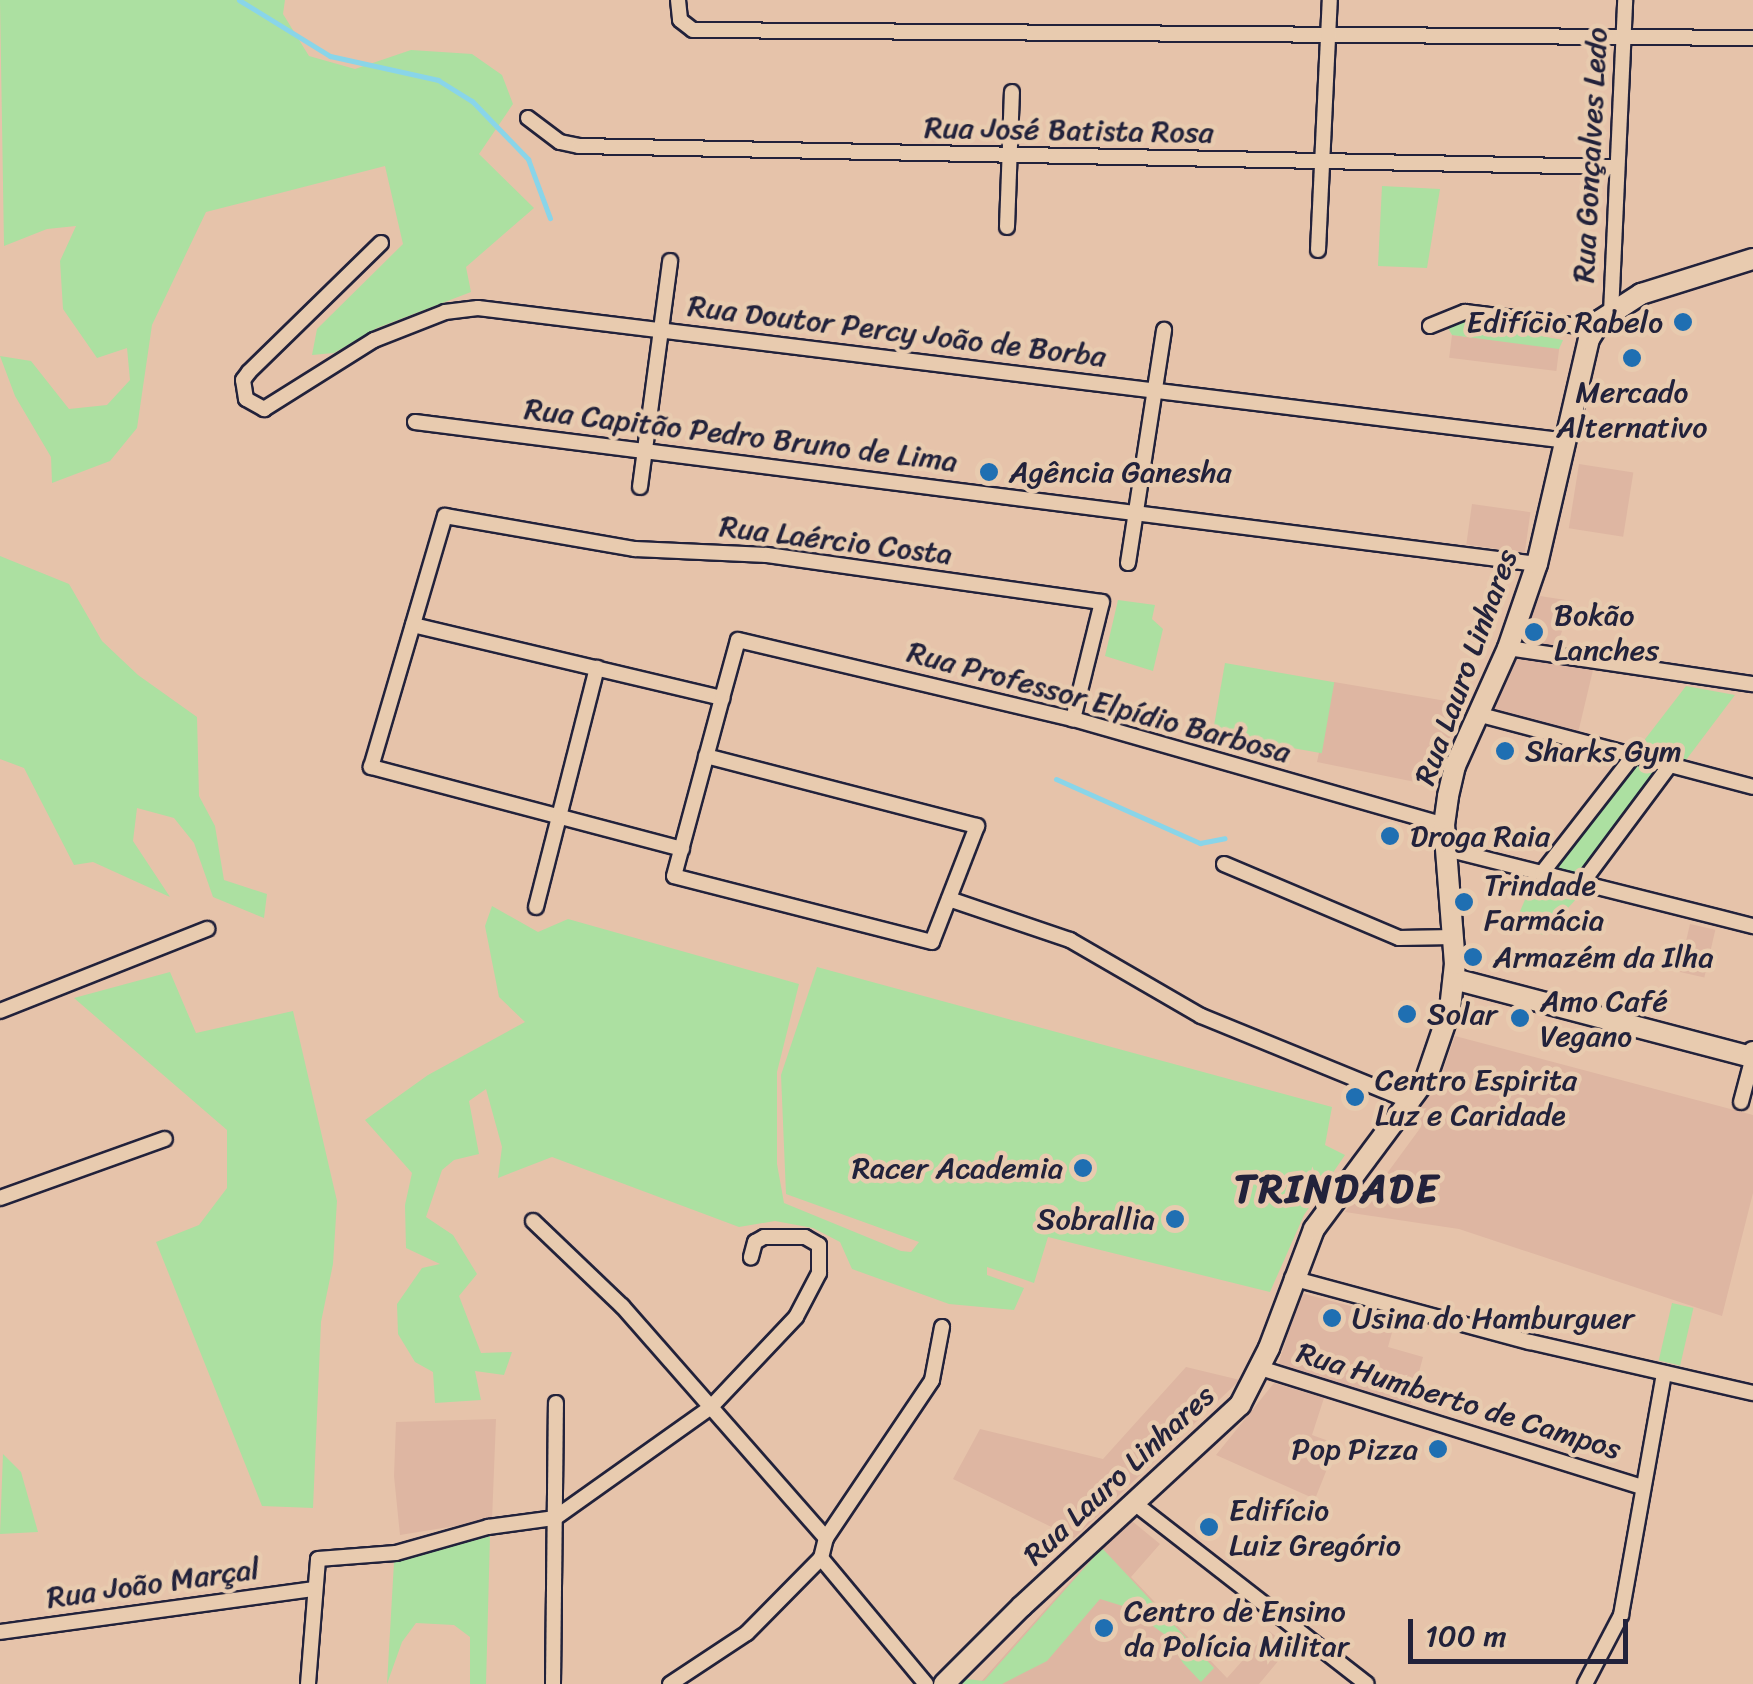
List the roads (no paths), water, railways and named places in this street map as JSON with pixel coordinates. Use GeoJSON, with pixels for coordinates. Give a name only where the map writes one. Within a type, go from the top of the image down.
{"type":"FeatureCollection","features":[{"type":"Feature","properties":{"kind":"main road","name":"Rua Lauro Linhares"},"geometry":{"type":"LineString","coordinates":[[944,1684],[1134,1502],[1224,1422],[1260,1368],[1292,1278],[1323,1214],[1412,1102],[1442,1037],[1454,979],[1444,825],[1455,766],[1508,648],[1536,564],[1568,441],[1580,367],[1596,328],[1611,312],[1664,286],[1753,259]]}},
{"type":"Feature","properties":{"kind":"main road"},"geometry":{"type":"LineString","coordinates":[[1454,979],[1753,1055]]}},
{"type":"Feature","properties":{"kind":"street"},"geometry":{"type":"LineString","coordinates":[[678,0],[680,20],[693,30],[1753,38]]}},
{"type":"Feature","properties":{"kind":"street"},"geometry":{"type":"LineString","coordinates":[[1318,250],[1330,0]]}},
{"type":"Feature","properties":{"kind":"street","name":"Rua Gonçalves Ledo"},"geometry":{"type":"LineString","coordinates":[[1611,312],[1625,0]]}},
{"type":"Feature","properties":{"kind":"street"},"geometry":{"type":"LineString","coordinates":[[1006,227],[1012,92]]}},
{"type":"Feature","properties":{"kind":"street","name":"Rua José Batista Rosa"},"geometry":{"type":"LineString","coordinates":[[528,118],[560,142],[579,146],[1618,167]]}},
{"type":"Feature","properties":{"kind":"street","name":"Rua Doutor Percy João de Borba"},"geometry":{"type":"LineString","coordinates":[[381,243],[242,380],[246,399],[264,408],[275,404],[374,340],[464,308],[1568,441]]}},
{"type":"Feature","properties":{"kind":"street"},"geometry":{"type":"LineString","coordinates":[[640,487],[670,261]]}},
{"type":"Feature","properties":{"kind":"street"},"geometry":{"type":"LineString","coordinates":[[1430,326],[1465,312],[1596,328]]}},
{"type":"Feature","properties":{"kind":"street"},"geometry":{"type":"LineString","coordinates":[[1128,563],[1164,330]]}},
{"type":"Feature","properties":{"kind":"street","name":"Rua Capitão Pedro Bruno de Lima"},"geometry":{"type":"LineString","coordinates":[[415,422],[1536,564]]}},
{"type":"Feature","properties":{"kind":"street","name":"Rua Laércio Costa"},"geometry":{"type":"LineString","coordinates":[[413,625],[445,516],[635,550],[767,555],[1102,602],[1073,719]]}},
{"type":"Feature","properties":{"kind":"street"},"geometry":{"type":"LineString","coordinates":[[682,849],[371,767],[413,625],[722,698],[706,756],[682,849],[674,876],[932,942],[976,826],[706,756]]}},
{"type":"Feature","properties":{"kind":"street","name":"Rua Professor Elpídio Barbosa"},"geometry":{"type":"LineString","coordinates":[[722,698],[738,640],[1073,719],[1444,825]]}},
{"type":"Feature","properties":{"kind":"street"},"geometry":{"type":"LineString","coordinates":[[1508,648],[1753,684]]}},
{"type":"Feature","properties":{"kind":"street"},"geometry":{"type":"LineString","coordinates":[[536,907],[596,668]]}},
{"type":"Feature","properties":{"kind":"street"},"geometry":{"type":"LineString","coordinates":[[1477,714],[1753,787]]}},
{"type":"Feature","properties":{"kind":"street"},"geometry":{"type":"LineString","coordinates":[[1542,873],[1633,756]]}},
{"type":"Feature","properties":{"kind":"street"},"geometry":{"type":"LineString","coordinates":[[1582,882],[1670,766]]}},
{"type":"Feature","properties":{"kind":"street"},"geometry":{"type":"LineString","coordinates":[[1446,848],[1753,926]]}},
{"type":"Feature","properties":{"kind":"street"},"geometry":{"type":"LineString","coordinates":[[1224,864],[1399,938],[1454,937]]}},
{"type":"Feature","properties":{"kind":"street"},"geometry":{"type":"LineString","coordinates":[[949,899],[1070,940],[1201,1016],[1412,1102]]}},
{"type":"Feature","properties":{"kind":"street"},"geometry":{"type":"LineString","coordinates":[[0,1011],[207,929]]}},
{"type":"Feature","properties":{"kind":"street"},"geometry":{"type":"LineString","coordinates":[[1740,1102],[1753,1055]]}},
{"type":"Feature","properties":{"kind":"street"},"geometry":{"type":"LineString","coordinates":[[0,1198],[165,1139]]}},
{"type":"Feature","properties":{"kind":"street"},"geometry":{"type":"LineString","coordinates":[[533,1221],[622,1306],[826,1538]]}},
{"type":"Feature","properties":{"kind":"street"},"geometry":{"type":"LineString","coordinates":[[308,1684],[312,1589],[318,1559],[385,1555],[488,1528],[555,1518],[710,1408],[796,1317],[814,1286],[822,1250],[805,1237],[764,1237],[755,1242],[751,1257]]}},
{"type":"Feature","properties":{"kind":"street"},"geometry":{"type":"LineString","coordinates":[[1292,1278],[1492,1332],[1753,1394]]}},
{"type":"Feature","properties":{"kind":"street"},"geometry":{"type":"LineString","coordinates":[[670,1684],[746,1633],[821,1558],[826,1538],[932,1380],[942,1327]]}},
{"type":"Feature","properties":{"kind":"street","name":"Rua Humberto de Campos"},"geometry":{"type":"LineString","coordinates":[[1260,1368],[1641,1487]]}},
{"type":"Feature","properties":{"kind":"street"},"geometry":{"type":"LineString","coordinates":[[1585,1684],[1621,1614],[1664,1373]]}},
{"type":"Feature","properties":{"kind":"street"},"geometry":{"type":"LineString","coordinates":[[553,1684],[556,1402]]}},
{"type":"Feature","properties":{"kind":"street"},"geometry":{"type":"LineString","coordinates":[[1134,1502],[1367,1684]]}},
{"type":"Feature","properties":{"kind":"street"},"geometry":{"type":"LineString","coordinates":[[821,1558],[926,1684]]}},
{"type":"Feature","properties":{"kind":"street","name":"Rua João Marçal"},"geometry":{"type":"LineString","coordinates":[[0,1632],[312,1589]]}},
{"type":"Feature","properties":{"kind":"waterway"},"geometry":{"type":"LineString","coordinates":[[239,0],[330,56],[438,80],[472,101],[528,159],[550,218]]}},
{"type":"Feature","properties":{"kind":"waterway"},"geometry":{"type":"LineString","coordinates":[[1056,779],[1200,843],[1225,838]]}},
{"type":"Feature","properties":{"kind":"place","name":"Edifício Rabelo"},"geometry":{"type":"Point","coordinates":[1683,322]}},
{"type":"Feature","properties":{"kind":"place","name":"Mercado Alternativo"},"geometry":{"type":"Point","coordinates":[1632,358]}},
{"type":"Feature","properties":{"kind":"place","name":"Agência Ganesha"},"geometry":{"type":"Point","coordinates":[989,472]}},
{"type":"Feature","properties":{"kind":"place","name":"Bokão Lanches"},"geometry":{"type":"Point","coordinates":[1534,632]}},
{"type":"Feature","properties":{"kind":"place","name":"Sharks Gym"},"geometry":{"type":"Point","coordinates":[1505,751]}},
{"type":"Feature","properties":{"kind":"place","name":"Droga Raia"},"geometry":{"type":"Point","coordinates":[1390,836]}},
{"type":"Feature","properties":{"kind":"place","name":"Trindade Farmácia"},"geometry":{"type":"Point","coordinates":[1464,902]}},
{"type":"Feature","properties":{"kind":"place","name":"Armazém da Ilha"},"geometry":{"type":"Point","coordinates":[1473,957]}},
{"type":"Feature","properties":{"kind":"place","name":"Solar"},"geometry":{"type":"Point","coordinates":[1407,1014]}},
{"type":"Feature","properties":{"kind":"place","name":"Amo Café Vegano"},"geometry":{"type":"Point","coordinates":[1520,1018]}},
{"type":"Feature","properties":{"kind":"place","name":"Centro Espirita Luz e Caridade"},"geometry":{"type":"Point","coordinates":[1355,1097]}},
{"type":"Feature","properties":{"kind":"place","name":"Racer Academia"},"geometry":{"type":"Point","coordinates":[1083,1168]}},
{"type":"Feature","properties":{"kind":"place","name":"Sobrallia"},"geometry":{"type":"Point","coordinates":[1175,1219]}},
{"type":"Feature","properties":{"kind":"place","name":"Usina do Hamburguer"},"geometry":{"type":"Point","coordinates":[1332,1318]}},
{"type":"Feature","properties":{"kind":"place","name":"Pop Pizza"},"geometry":{"type":"Point","coordinates":[1438,1449]}},
{"type":"Feature","properties":{"kind":"place","name":"Edifício Luiz Gregório"},"geometry":{"type":"Point","coordinates":[1209,1527]}},
{"type":"Feature","properties":{"kind":"place","name":"Centro de Ensino da Polícia Militar"},"geometry":{"type":"Point","coordinates":[1104,1628]}},
{"type":"Feature","properties":{"kind":"district","name":"TRINDADE"},"geometry":{"type":"Point","coordinates":[1337,1189]}}]}
